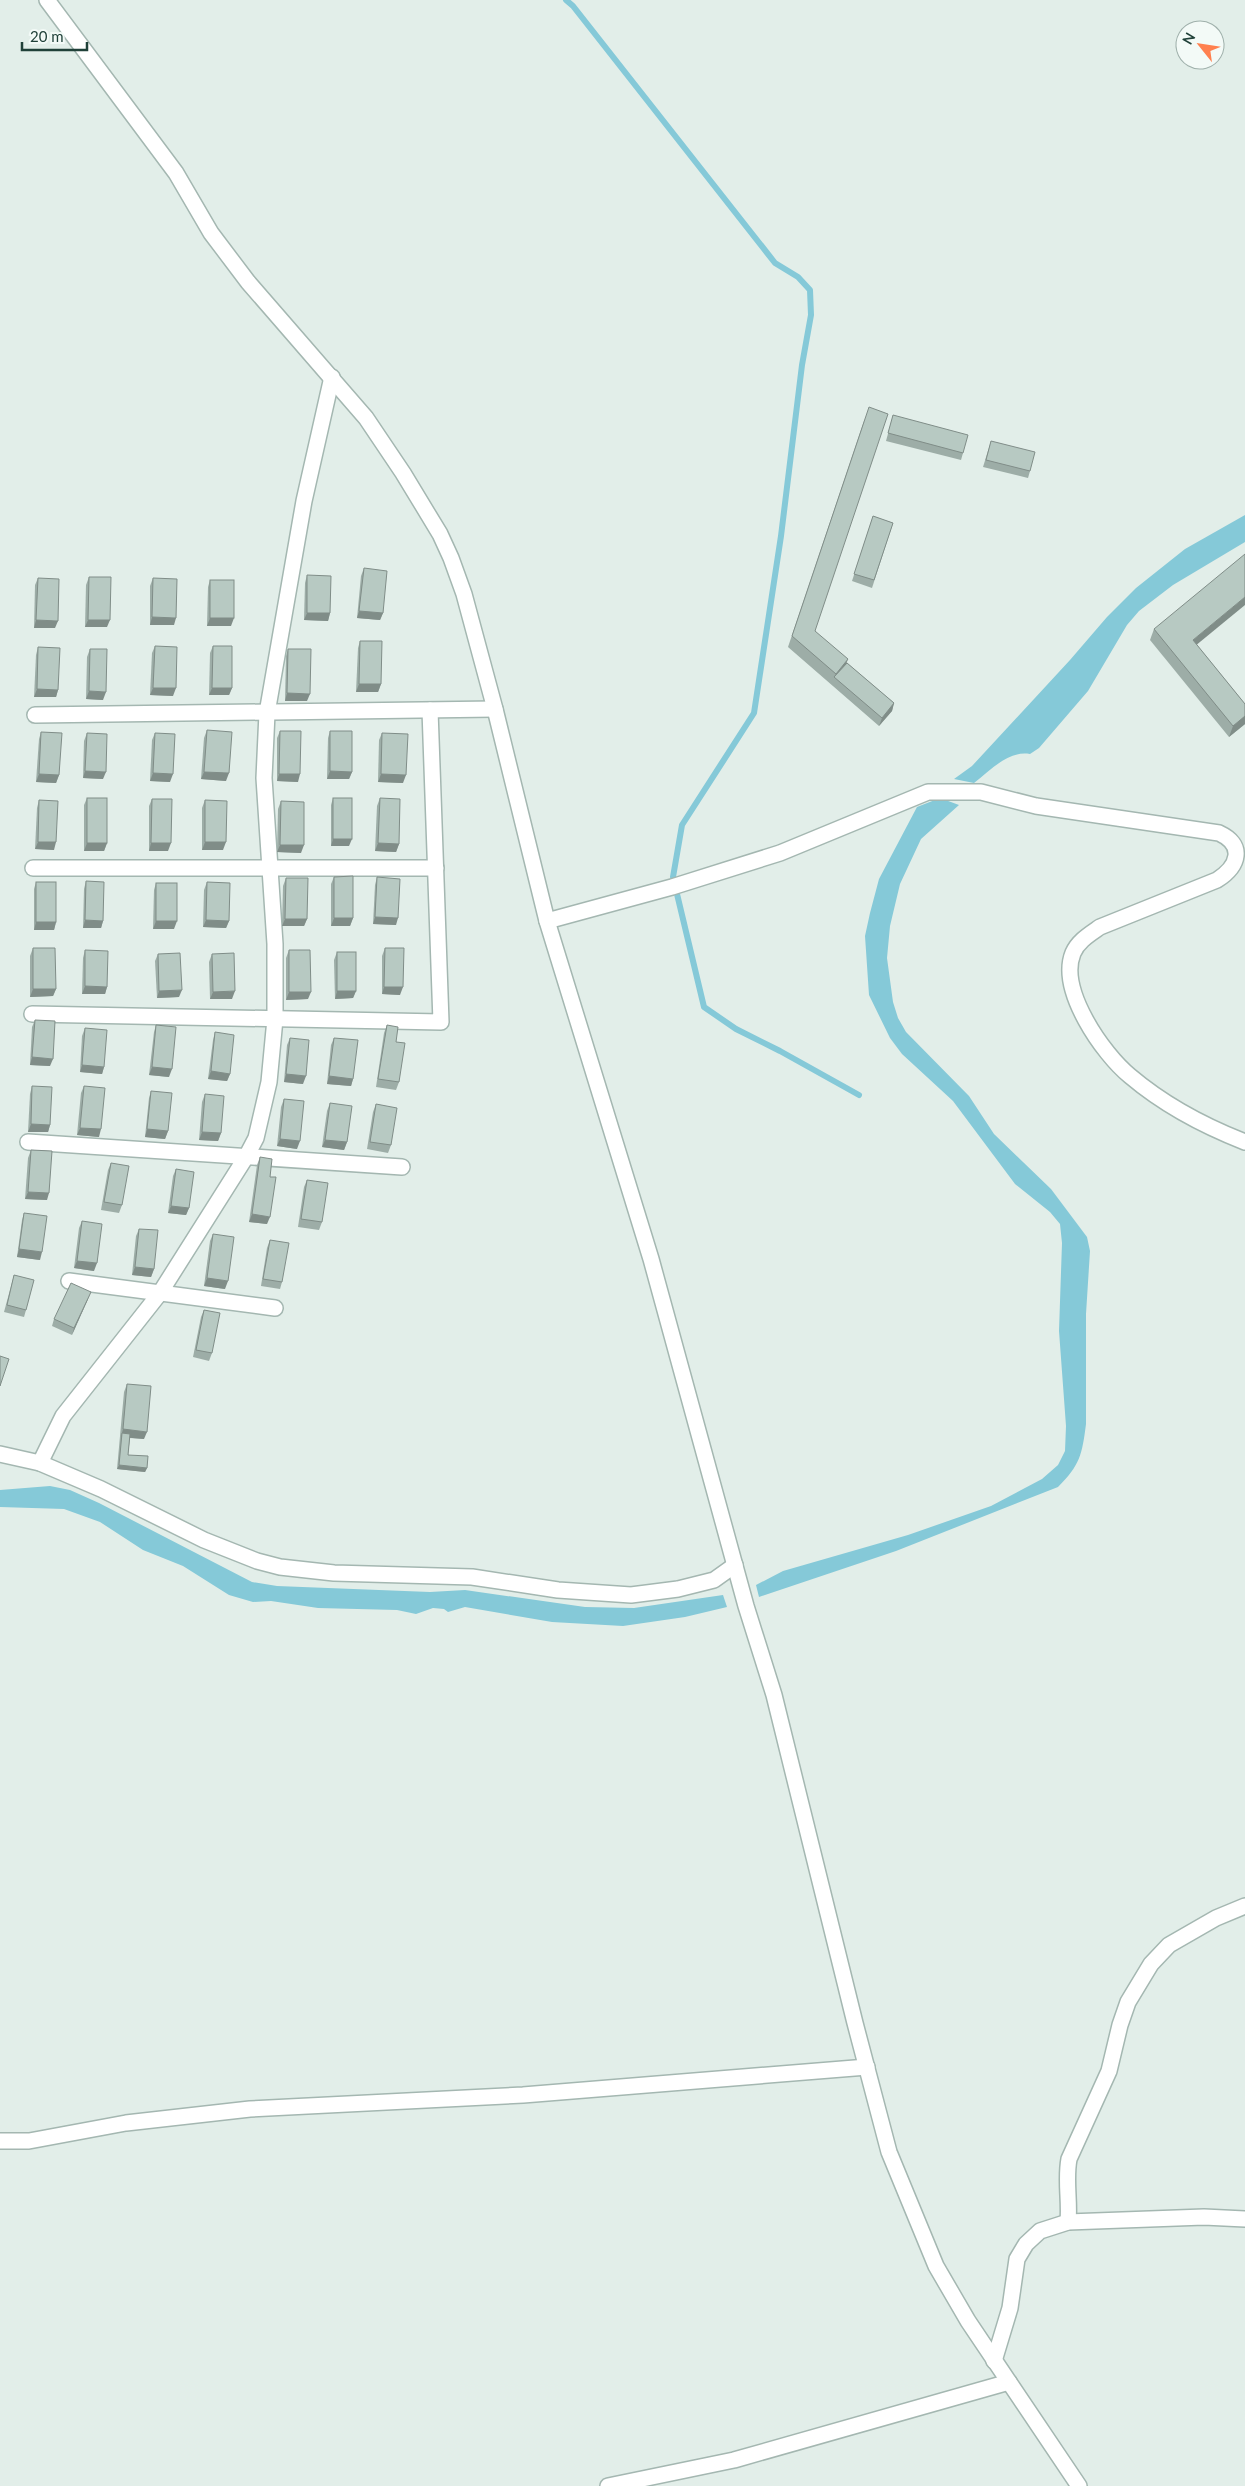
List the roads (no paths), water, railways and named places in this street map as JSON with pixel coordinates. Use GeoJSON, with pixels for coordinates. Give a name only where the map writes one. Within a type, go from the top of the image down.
{"type":"FeatureCollection","features":[{"type":"Feature","properties":{"kind":"street"},"geometry":{"type":"LineString","coordinates":[[48,0],[176,173],[211,233],[248,282],[366,418],[403,473],[444,542],[464,594],[495,709],[547,921],[651,1258],[746,1606],[784,1732],[889,2152],[936,2266],[994,2361],[1078,2486]]}},
{"type":"Feature","properties":{"kind":"street"},"geometry":{"type":"LineString","coordinates":[[40,1463],[63,1416],[160,1293],[246,1157],[256,1138],[270,1082],[275,1019],[275,944],[264,778],[267,713],[304,501],[332,377]]}},
{"type":"Feature","properties":{"kind":"street"},"geometry":{"type":"LineString","coordinates":[[35,715],[495,709]]}},
{"type":"Feature","properties":{"kind":"street"},"geometry":{"type":"LineString","coordinates":[[32,1014],[441,1022],[430,710]]}},
{"type":"Feature","properties":{"kind":"street"},"geometry":{"type":"LineString","coordinates":[[547,921],[672,887],[780,853],[928,792],[981,792],[1036,806],[1219,834],[1234,841],[1238,847],[1235,864],[1229,872],[1217,880],[1100,927],[1086,936],[1073,953],[1070,972],[1074,990],[1091,1028],[1101,1045],[1129,1076],[1172,1106],[1245,1142]]}},
{"type":"Feature","properties":{"kind":"street"},"geometry":{"type":"LineString","coordinates":[[33,868],[436,868]]}},
{"type":"Feature","properties":{"kind":"street"},"geometry":{"type":"LineString","coordinates":[[28,1142],[402,1167]]}},
{"type":"Feature","properties":{"kind":"street"},"geometry":{"type":"LineString","coordinates":[[69,1281],[275,1308]]}},
{"type":"Feature","properties":{"kind":"street"},"geometry":{"type":"LineString","coordinates":[[0,1454],[40,1463],[101,1489],[229,1551],[257,1561],[297,1570],[342,1574],[472,1577],[558,1590],[631,1595],[678,1589],[737,1572]]}},
{"type":"Feature","properties":{"kind":"street"},"geometry":{"type":"LineString","coordinates":[[1068,2222],[1070,2207],[1067,2171],[1069,2159],[1109,2071],[1120,2025],[1128,2002],[1151,1964],[1169,1945],[1216,1918],[1245,1906]]}},
{"type":"Feature","properties":{"kind":"street"},"geometry":{"type":"LineString","coordinates":[[0,2141],[29,2141],[126,2123],[250,2109],[523,2095],[867,2067]]}},
{"type":"Feature","properties":{"kind":"street"},"geometry":{"type":"LineString","coordinates":[[994,2361],[1010,2308],[1017,2259],[1026,2244],[1040,2231],[1068,2222],[1204,2218],[1245,2219]]}},
{"type":"Feature","properties":{"kind":"street"},"geometry":{"type":"LineString","coordinates":[[608,2486],[734,2460],[1009,2382]]}},
{"type":"Feature","properties":{"kind":"water"},"geometry":{"type":"Polygon","coordinates":[[[1245,515],[1245,542],[1173,585],[1139,611],[1127,625],[1088,691],[1039,748],[1030,754],[1014,755],[1007,758],[974,783],[954,779],[972,766],[1107,617],[1136,588],[1185,549],[1245,515]]]}},
{"type":"Feature","properties":{"kind":"water"},"geometry":{"type":"Polygon","coordinates":[[[940,798],[959,805],[921,839],[900,884],[890,926],[887,958],[893,1002],[898,1018],[906,1032],[969,1096],[994,1134],[1051,1189],[1087,1237],[1090,1251],[1086,1314],[1086,1424],[1083,1444],[1075,1466],[1058,1487],[896,1551],[759,1597],[756,1585],[783,1571],[908,1535],[991,1506],[1042,1479],[1058,1465],[1065,1451],[1066,1426],[1059,1331],[1062,1243],[1060,1224],[1050,1212],[1015,1184],[953,1101],[902,1054],[890,1038],[869,995],[865,936],[879,879],[917,807],[940,798]]]}},
{"type":"Feature","properties":{"kind":"water"},"geometry":{"type":"Polygon","coordinates":[[[50,1486],[70,1490],[99,1503],[252,1582],[277,1586],[430,1592],[465,1590],[585,1607],[634,1608],[723,1595],[727,1607],[685,1617],[623,1626],[552,1622],[465,1607],[448,1612],[444,1609],[433,1608],[416,1614],[397,1610],[318,1608],[271,1601],[253,1602],[229,1595],[183,1566],[143,1550],[100,1522],[64,1509],[0,1507],[0,1490],[50,1486]]]}},
{"type":"Feature","properties":{"kind":"waterway"},"geometry":{"type":"LineString","coordinates":[[566,0],[573,6],[775,263],[798,277],[810,290],[811,315],[802,365],[781,536],[754,713],[682,825],[673,877]]}},
{"type":"Feature","properties":{"kind":"waterway"},"geometry":{"type":"LineString","coordinates":[[677,894],[704,1007],[736,1029],[859,1095]]}}]}
